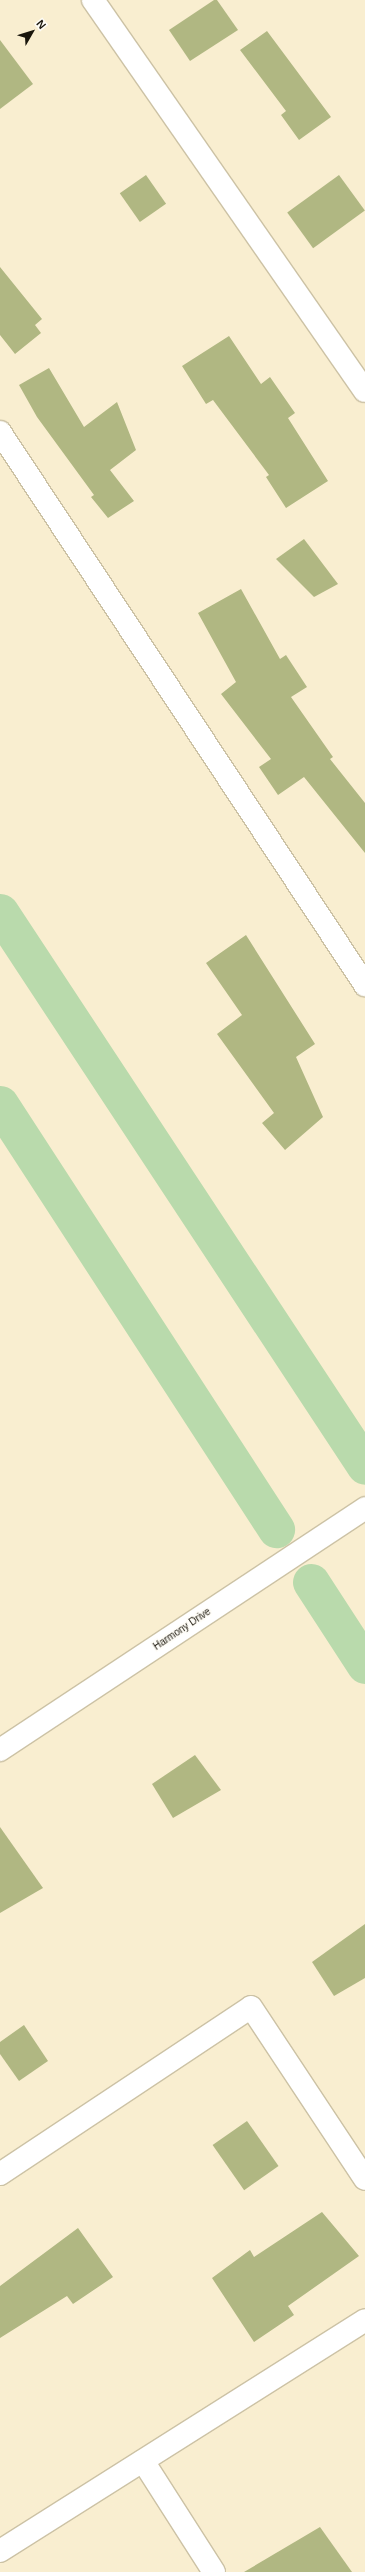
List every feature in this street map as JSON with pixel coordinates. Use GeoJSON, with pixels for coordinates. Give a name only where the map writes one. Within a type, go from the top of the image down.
{"type":"FeatureCollection","features":[{"type":"Feature","properties":{"kind":"street"},"geometry":{"type":"LineString","coordinates":[[93,0],[365,391]]}},
{"type":"Feature","properties":{"kind":"street"},"geometry":{"type":"LineString","coordinates":[[0,432],[365,985]]}},
{"type":"Feature","properties":{"kind":"street","name":"Harmony Drive"},"geometry":{"type":"LineString","coordinates":[[0,1750],[365,1508]]}},
{"type":"Feature","properties":{"kind":"street"},"geometry":{"type":"LineString","coordinates":[[0,2174],[251,2007],[365,2179]]}},
{"type":"Feature","properties":{"kind":"street"},"geometry":{"type":"LineString","coordinates":[[0,2551],[365,2320]]}},
{"type":"Feature","properties":{"kind":"street"},"geometry":{"type":"LineString","coordinates":[[143,2461],[214,2572]]}},
{"type":"Feature","properties":{"kind":"building"},"geometry":{"type":"Polygon","coordinates":[[[214,0],[217,0],[238,30],[190,61],[169,30],[214,0]]]}},
{"type":"Feature","properties":{"kind":"building"},"geometry":{"type":"Polygon","coordinates":[[[267,31],[331,117],[299,140],[281,115],[286,111],[240,50],[267,31]]]}},
{"type":"Feature","properties":{"kind":"building"},"geometry":{"type":"Polygon","coordinates":[[[0,40],[33,84],[0,109],[0,40]]]}},
{"type":"Feature","properties":{"kind":"building"},"geometry":{"type":"Polygon","coordinates":[[[146,175],[166,204],[140,222],[120,193],[146,175]]]}},
{"type":"Feature","properties":{"kind":"building"},"geometry":{"type":"Polygon","coordinates":[[[339,175],[365,211],[313,248],[287,213],[339,175]]]}},
{"type":"Feature","properties":{"kind":"building"},"geometry":{"type":"Polygon","coordinates":[[[0,267],[42,319],[35,325],[41,333],[15,354],[0,335],[0,267]]]}},
{"type":"Feature","properties":{"kind":"building"},"geometry":{"type":"Polygon","coordinates":[[[229,336],[261,384],[270,377],[295,413],[288,418],[328,481],[286,508],[266,477],[269,475],[213,400],[206,404],[182,366],[229,336]]]}},
{"type":"Feature","properties":{"kind":"building"},"geometry":{"type":"Polygon","coordinates":[[[49,368],[84,427],[117,402],[136,450],[110,470],[134,501],[108,518],[91,497],[94,495],[37,417],[19,385],[49,368]]]}},
{"type":"Feature","properties":{"kind":"building"},"geometry":{"type":"Polygon","coordinates":[[[304,539],[338,584],[314,597],[276,559],[304,539]]]}},
{"type":"Feature","properties":{"kind":"building"},"geometry":{"type":"Polygon","coordinates":[[[241,589],[280,659],[286,655],[307,687],[291,697],[333,757],[330,759],[365,803],[365,853],[304,777],[278,795],[259,767],[271,759],[221,694],[236,682],[198,613],[241,589]]]}},
{"type":"Feature","properties":{"kind":"building"},"geometry":{"type":"Polygon","coordinates":[[[246,935],[315,1044],[296,1057],[323,1117],[285,1150],[262,1123],[274,1113],[217,1034],[242,1015],[206,963],[246,935]]]}},
{"type":"Feature","properties":{"kind":"building"},"geometry":{"type":"Polygon","coordinates":[[[195,1755],[221,1790],[173,1818],[152,1784],[195,1755]]]}},
{"type":"Feature","properties":{"kind":"building"},"geometry":{"type":"Polygon","coordinates":[[[0,1827],[43,1888],[0,1913],[0,1827]]]}},
{"type":"Feature","properties":{"kind":"building"},"geometry":{"type":"Polygon","coordinates":[[[365,1924],[365,1978],[334,1996],[312,1962],[365,1924]]]}},
{"type":"Feature","properties":{"kind":"building"},"geometry":{"type":"Polygon","coordinates":[[[24,2025],[48,2061],[19,2081],[0,2054],[0,2042],[24,2025]]]}},
{"type":"Feature","properties":{"kind":"building"},"geometry":{"type":"Polygon","coordinates":[[[247,2121],[279,2166],[244,2190],[213,2145],[247,2121]]]}},
{"type":"Feature","properties":{"kind":"building"},"geometry":{"type":"Polygon","coordinates":[[[322,2212],[359,2256],[288,2306],[294,2315],[254,2342],[212,2278],[250,2250],[254,2257],[322,2212]]]}},
{"type":"Feature","properties":{"kind":"building"},"geometry":{"type":"Polygon","coordinates":[[[78,2228],[113,2277],[73,2304],[67,2296],[0,2338],[0,2286],[78,2228]]]}},
{"type":"Feature","properties":{"kind":"building"},"geometry":{"type":"Polygon","coordinates":[[[320,2527],[352,2572],[244,2572],[320,2527]]]}},
{"type":"Feature","properties":{"kind":"waterway"},"geometry":{"type":"LineString","coordinates":[[0,912],[365,1466]]}},
{"type":"Feature","properties":{"kind":"waterway"},"geometry":{"type":"LineString","coordinates":[[0,1104],[276,1529]]}},
{"type":"Feature","properties":{"kind":"waterway"},"geometry":{"type":"LineString","coordinates":[[311,1582],[365,1665]]}}]}
